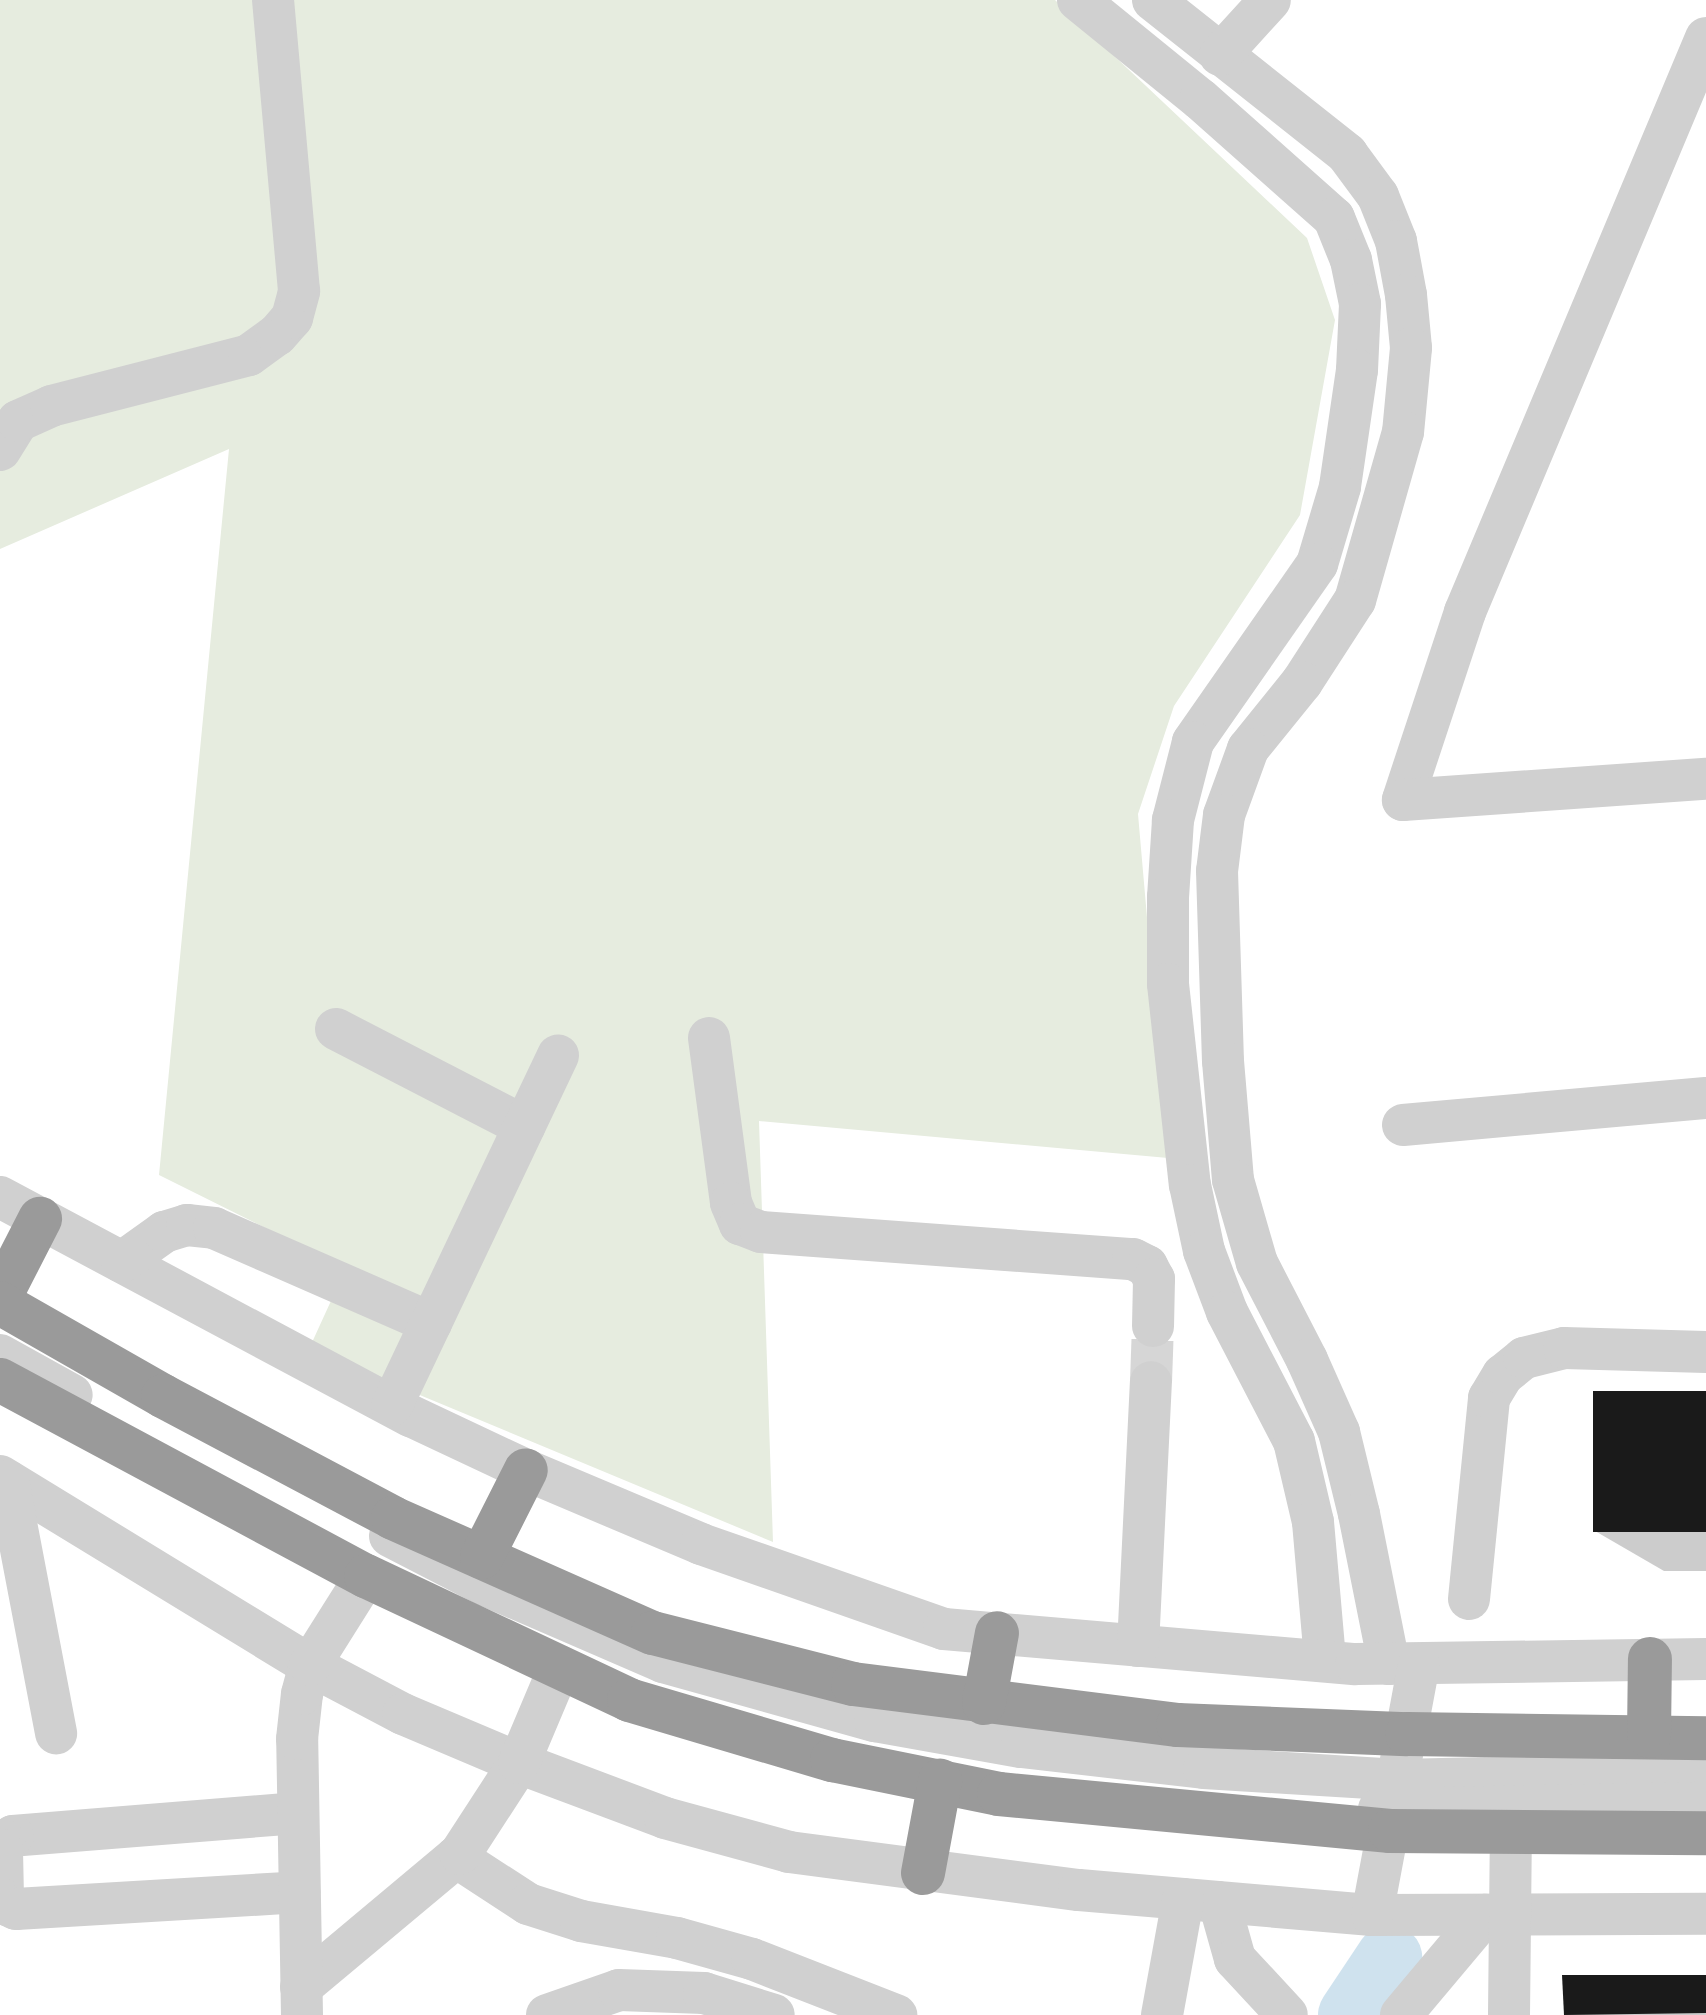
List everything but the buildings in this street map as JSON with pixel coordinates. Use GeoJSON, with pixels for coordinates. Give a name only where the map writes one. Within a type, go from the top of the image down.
{"type":"FeatureCollection","features":[{"type":"Feature","properties":{"kind":"highway"},"geometry":{"type":"LineString","coordinates":[[0,1297],[40,1219]]}},
{"type":"Feature","properties":{"kind":"highway"},"geometry":{"type":"LineString","coordinates":[[0,1303],[163,1396],[393,1518],[653,1633],[853,1684],[984,1703],[1178,1725],[1407,1734],[1706,1738]]}},
{"type":"Feature","properties":{"kind":"highway"},"geometry":{"type":"LineString","coordinates":[[0,1380],[366,1576],[629,1700],[832,1760],[999,1794],[1394,1807],[1511,1834],[1706,1833]]}},
{"type":"Feature","properties":{"kind":"highway"},"geometry":{"type":"LineString","coordinates":[[482,1557],[526,1470]]}},
{"type":"Feature","properties":{"kind":"highway"},"geometry":{"type":"LineString","coordinates":[[984,1703],[997,1633]]}},
{"type":"Feature","properties":{"kind":"highway"},"geometry":{"type":"LineString","coordinates":[[1649,1736],[1650,1659]]}},
{"type":"Feature","properties":{"kind":"highway"},"geometry":{"type":"LineString","coordinates":[[923,1873],[940,1781]]}},
{"type":"Feature","properties":{"kind":"street"},"geometry":{"type":"LineString","coordinates":[[0,450],[18,421],[51,406],[249,355],[277,335],[292,318],[299,291],[273,0]]}},
{"type":"Feature","properties":{"kind":"street"},"geometry":{"type":"LineString","coordinates":[[1078,0],[1200,99],[1334,218],[1351,260],[1360,304],[1357,370],[1340,487],[1317,564],[1193,742],[1173,820],[1168,897],[1168,984],[1190,1185],[1198,1225],[1204,1251],[1227,1312],[1294,1441],[1313,1522],[1325,1659]]}},
{"type":"Feature","properties":{"kind":"street"},"geometry":{"type":"LineString","coordinates":[[1153,0],[1347,154],[1378,196],[1396,241],[1406,295],[1411,348],[1403,432],[1355,600],[1302,682],[1248,749],[1224,815],[1217,871],[1223,1061],[1233,1180],[1257,1263],[1307,1360],[1339,1432],[1359,1514],[1404,1664],[1407,1734],[1372,1915]]}},
{"type":"Feature","properties":{"kind":"street"},"geometry":{"type":"LineString","coordinates":[[1220,55],[1270,0]]}},
{"type":"Feature","properties":{"kind":"street"},"geometry":{"type":"LineString","coordinates":[[1706,38],[1465,612],[1403,800],[1706,779]]}},
{"type":"Feature","properties":{"kind":"street"},"geometry":{"type":"LineString","coordinates":[[336,1029],[524,1126]]}},
{"type":"Feature","properties":{"kind":"street"},"geometry":{"type":"LineString","coordinates":[[709,1038],[731,1203],[740,1224],[761,1232],[1133,1259],[1147,1266],[1154,1279],[1153,1326]]}},
{"type":"Feature","properties":{"kind":"street"},"geometry":{"type":"LineString","coordinates":[[392,1405],[558,1055]]}},
{"type":"Feature","properties":{"kind":"street"},"geometry":{"type":"LineString","coordinates":[[1403,1125],[1706,1098]]}},
{"type":"Feature","properties":{"kind":"street"},"geometry":{"type":"LineString","coordinates":[[0,1197],[392,1405],[526,1470],[701,1544],[944,1629],[1404,1664],[1706,1659]]}},
{"type":"Feature","properties":{"kind":"street"},"geometry":{"type":"LineString","coordinates":[[122,1262],[164,1232],[187,1225],[214,1228],[431,1323]]}},
{"type":"Feature","properties":{"kind":"street"},"geometry":{"type":"LineString","coordinates":[[0,1320],[430,1558],[663,1662],[875,1721],[1021,1747],[1204,1768],[1394,1807],[1706,1773]]}},
{"type":"Feature","properties":{"kind":"street"},"geometry":{"type":"LineString","coordinates":[[1469,1599],[1489,1398],[1503,1375],[1524,1358],[1564,1348],[1706,1352]]}},
{"type":"Feature","properties":{"kind":"street"},"geometry":{"type":"LineString","coordinates":[[0,1355],[417,1584],[653,1690],[868,1750],[1017,1776],[1200,1798],[1394,1807],[1706,1803]]}},
{"type":"Feature","properties":{"kind":"street"},"geometry":{"type":"LineString","coordinates":[[1138,1646],[1151,1382]]}},
{"type":"Feature","properties":{"kind":"street"},"geometry":{"type":"LineString","coordinates":[[4,1478],[310,1665],[403,1714],[519,1763],[665,1818],[789,1852],[923,1873],[1372,1915],[1706,1914]]}},
{"type":"Feature","properties":{"kind":"street"},"geometry":{"type":"LineString","coordinates":[[4,1478],[56,1733]]}},
{"type":"Feature","properties":{"kind":"street"},"geometry":{"type":"LineString","coordinates":[[301,2001],[297,1739],[302,1694],[310,1665],[366,1576]]}},
{"type":"Feature","properties":{"kind":"street"},"geometry":{"type":"LineString","coordinates":[[301,2001],[456,1857],[484,1822],[519,1763],[560,1666]]}},
{"type":"Feature","properties":{"kind":"street"},"geometry":{"type":"LineString","coordinates":[[298,1813],[13,1836],[5,1841],[2,1850],[3,1899],[16,1909],[299,1892]]}},
{"type":"Feature","properties":{"kind":"street"},"geometry":{"type":"LineString","coordinates":[[1509,2015],[1497,1915],[1511,1834]]}},
{"type":"Feature","properties":{"kind":"street"},"geometry":{"type":"LineString","coordinates":[[456,1857],[528,1904],[581,1921],[677,1938],[752,1959],[896,2015]]}},
{"type":"Feature","properties":{"kind":"street"},"geometry":{"type":"LineString","coordinates":[[1162,2015],[1201,1901]]}},
{"type":"Feature","properties":{"kind":"street"},"geometry":{"type":"LineString","coordinates":[[1201,1901],[1235,1959],[1287,2015]]}},
{"type":"Feature","properties":{"kind":"street"},"geometry":{"type":"LineString","coordinates":[[1401,2015],[1497,1915]]}},
{"type":"Feature","properties":{"kind":"street"},"geometry":{"type":"LineString","coordinates":[[547,2015],[619,1990],[704,1993],[774,2015]]}},
{"type":"Feature","properties":{"kind":"shaded area"},"geometry":{"type":"Polygon","coordinates":[[[0,0],[1055,0],[1307,238],[1335,320],[1300,515],[1174,706],[1138,814],[1168,1158],[759,1121],[773,1542],[309,1349],[346,1268],[159,1175],[229,449],[0,549],[0,0]]]}},
{"type":"Feature","properties":{"kind":"waterway"},"geometry":{"type":"LineString","coordinates":[[1351,2015],[1389,1958]]}},
{"type":"Feature","properties":{"kind":"tunnel"},"geometry":{"type":"LineString","coordinates":[[1151,1382],[1153,1326]]}}]}
